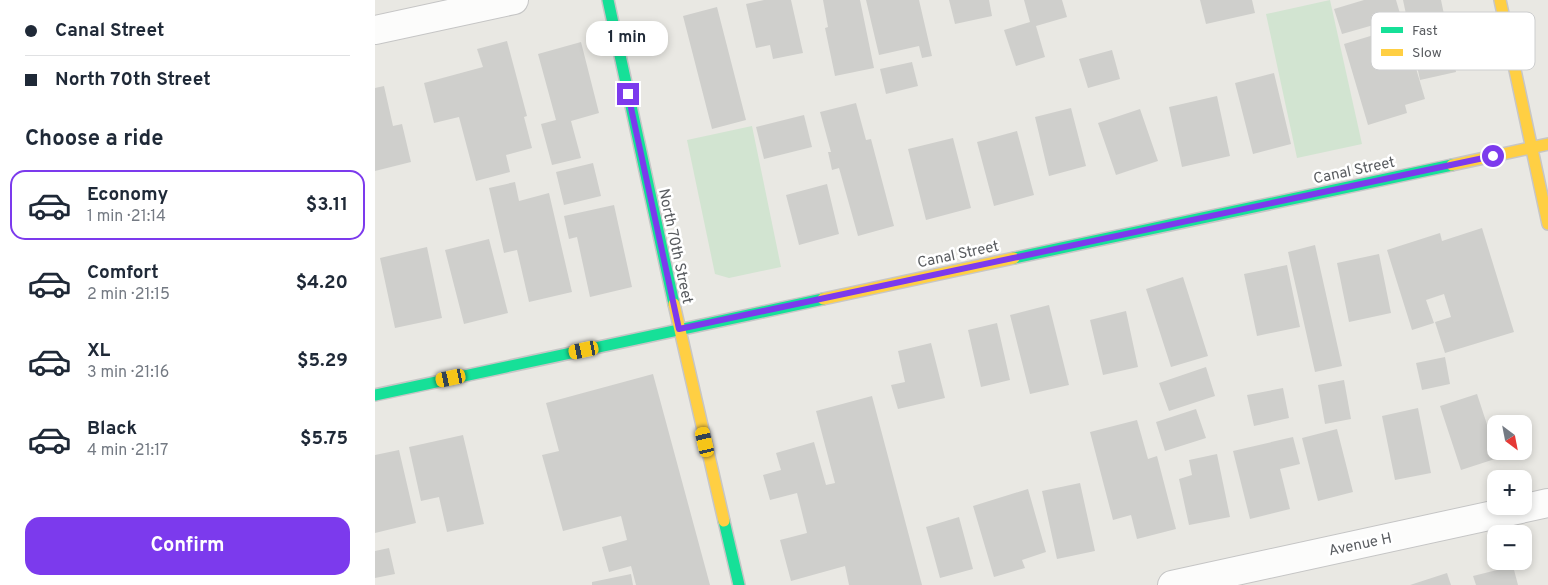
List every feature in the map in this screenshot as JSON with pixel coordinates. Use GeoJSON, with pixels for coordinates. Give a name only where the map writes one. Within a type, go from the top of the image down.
{"type":"FeatureCollection","features":[{"type":"Feature","properties":{"kind":"street"},"geometry":{"type":"LineString","coordinates":[[375,30],[514,0]]}},
{"type":"Feature","properties":{"kind":"street","name":"North 70th Street"},"geometry":{"type":"LineString","coordinates":[[608,0],[679,329],[739,585]]}},
{"type":"Feature","properties":{"kind":"street"},"geometry":{"type":"LineString","coordinates":[[1515,70],[1548,224]]}},
{"type":"Feature","properties":{"kind":"street","name":"Canal Street"},"geometry":{"type":"LineString","coordinates":[[375,394],[1548,144]]}},
{"type":"Feature","properties":{"kind":"street","name":"Avenue H"},"geometry":{"type":"LineString","coordinates":[[1172,585],[1548,503]]}},
{"type":"Feature","properties":{"kind":"green space"},"geometry":{"type":"Polygon","coordinates":[[[1330,0],[1362,144],[1297,158],[1266,14],[1330,0]]]}},
{"type":"Feature","properties":{"kind":"green space"},"geometry":{"type":"Polygon","coordinates":[[[752,126],[781,267],[729,278],[715,274],[687,140],[752,126]]]}},
{"type":"Feature","properties":{"kind":"building"},"geometry":{"type":"Polygon","coordinates":[[[764,0],[791,0],[803,53],[773,59],[770,45],[756,48],[746,4],[764,0]]]}},
{"type":"Feature","properties":{"kind":"building"},"geometry":{"type":"Polygon","coordinates":[[[823,0],[860,0],[874,68],[835,76],[825,28],[828,27],[823,0]]]}},
{"type":"Feature","properties":{"kind":"building"},"geometry":{"type":"Polygon","coordinates":[[[866,0],[919,0],[932,56],[922,58],[919,46],[879,55],[866,0]]]}},
{"type":"Feature","properties":{"kind":"building"},"geometry":{"type":"Polygon","coordinates":[[[949,0],[989,0],[992,16],[955,24],[949,0]]]}},
{"type":"Feature","properties":{"kind":"building"},"geometry":{"type":"Polygon","coordinates":[[[1024,0],[1062,0],[1067,17],[1036,26],[1045,57],[1016,66],[1004,30],[1030,22],[1024,0]]]}},
{"type":"Feature","properties":{"kind":"building"},"geometry":{"type":"Polygon","coordinates":[[[1200,0],[1252,0],[1255,13],[1206,24],[1200,0]]]}},
{"type":"Feature","properties":{"kind":"building"},"geometry":{"type":"Polygon","coordinates":[[[1364,0],[1396,0],[1400,12],[1371,12],[1371,26],[1342,34],[1334,9],[1364,0]]]}},
{"type":"Feature","properties":{"kind":"building"},"geometry":{"type":"Polygon","coordinates":[[[1403,0],[1441,0],[1444,12],[1406,12],[1403,0]]]}},
{"type":"Feature","properties":{"kind":"building"},"geometry":{"type":"Polygon","coordinates":[[[717,7],[746,120],[712,129],[683,16],[717,7]]]}},
{"type":"Feature","properties":{"kind":"building"},"geometry":{"type":"Polygon","coordinates":[[[1371,36],[1371,70],[1417,70],[1425,99],[1405,105],[1407,113],[1368,125],[1344,44],[1371,36]]]}},
{"type":"Feature","properties":{"kind":"building"},"geometry":{"type":"Polygon","coordinates":[[[507,41],[527,116],[524,117],[532,148],[506,155],[510,172],[476,181],[459,117],[434,123],[424,83],[483,67],[477,49],[507,41]]]}},
{"type":"Feature","properties":{"kind":"building"},"geometry":{"type":"Polygon","coordinates":[[[581,42],[599,113],[571,121],[581,158],[552,165],[541,124],[556,120],[538,54],[581,42]]]}},
{"type":"Feature","properties":{"kind":"building"},"geometry":{"type":"Polygon","coordinates":[[[1112,50],[1120,79],[1088,88],[1079,59],[1112,50]]]}},
{"type":"Feature","properties":{"kind":"building"},"geometry":{"type":"Polygon","coordinates":[[[912,62],[918,86],[886,94],[880,69],[912,62]]]}},
{"type":"Feature","properties":{"kind":"building"},"geometry":{"type":"Polygon","coordinates":[[[1418,70],[1456,70],[1456,72],[1420,80],[1418,70]]]}},
{"type":"Feature","properties":{"kind":"building"},"geometry":{"type":"Polygon","coordinates":[[[1274,73],[1291,144],[1253,154],[1235,83],[1274,73]]]}},
{"type":"Feature","properties":{"kind":"building"},"geometry":{"type":"Polygon","coordinates":[[[384,86],[393,126],[402,124],[411,162],[375,171],[375,88],[384,86]]]}},
{"type":"Feature","properties":{"kind":"building"},"geometry":{"type":"Polygon","coordinates":[[[1217,96],[1230,156],[1182,167],[1169,107],[1217,96]]]}},
{"type":"Feature","properties":{"kind":"building"},"geometry":{"type":"Polygon","coordinates":[[[856,103],[866,140],[871,139],[894,226],[858,236],[839,168],[832,170],[828,152],[831,152],[820,112],[856,103]]]}},
{"type":"Feature","properties":{"kind":"building"},"geometry":{"type":"Polygon","coordinates":[[[1071,108],[1086,166],[1049,176],[1035,117],[1071,108]]]}},
{"type":"Feature","properties":{"kind":"building"},"geometry":{"type":"Polygon","coordinates":[[[1140,109],[1158,161],[1116,175],[1098,123],[1140,109]]]}},
{"type":"Feature","properties":{"kind":"building"},"geometry":{"type":"Polygon","coordinates":[[[804,115],[812,147],[764,159],[756,127],[804,115]]]}},
{"type":"Feature","properties":{"kind":"building"},"geometry":{"type":"Polygon","coordinates":[[[1017,131],[1034,195],[994,206],[977,142],[1017,131]]]}},
{"type":"Feature","properties":{"kind":"building"},"geometry":{"type":"Polygon","coordinates":[[[953,138],[971,208],[926,220],[908,149],[953,138]]]}},
{"type":"Feature","properties":{"kind":"building"},"geometry":{"type":"Polygon","coordinates":[[[593,163],[601,196],[564,205],[556,172],[593,163]]]}},
{"type":"Feature","properties":{"kind":"building"},"geometry":{"type":"Polygon","coordinates":[[[515,182],[519,201],[549,193],[572,292],[529,302],[517,250],[504,253],[489,188],[515,182]]]}},
{"type":"Feature","properties":{"kind":"building"},"geometry":{"type":"Polygon","coordinates":[[[827,184],[839,234],[799,245],[786,195],[827,184]]]}},
{"type":"Feature","properties":{"kind":"building"},"geometry":{"type":"Polygon","coordinates":[[[614,205],[632,287],[590,297],[577,237],[569,239],[564,216],[614,205]]]}},
{"type":"Feature","properties":{"kind":"building"},"geometry":{"type":"Polygon","coordinates":[[[1482,228],[1514,332],[1445,353],[1435,322],[1451,317],[1444,294],[1426,300],[1434,323],[1412,330],[1387,250],[1440,233],[1442,241],[1482,228]]]}},
{"type":"Feature","properties":{"kind":"building"},"geometry":{"type":"Polygon","coordinates":[[[489,239],[508,313],[464,324],[445,250],[489,239]]]}},
{"type":"Feature","properties":{"kind":"building"},"geometry":{"type":"Polygon","coordinates":[[[1315,245],[1342,366],[1315,372],[1288,252],[1315,245]]]}},
{"type":"Feature","properties":{"kind":"building"},"geometry":{"type":"Polygon","coordinates":[[[427,247],[442,318],[395,328],[380,258],[427,247]]]}},
{"type":"Feature","properties":{"kind":"building"},"geometry":{"type":"Polygon","coordinates":[[[1379,254],[1391,313],[1349,322],[1337,263],[1379,254]]]}},
{"type":"Feature","properties":{"kind":"building"},"geometry":{"type":"Polygon","coordinates":[[[1287,265],[1300,327],[1257,336],[1244,274],[1287,265]]]}},
{"type":"Feature","properties":{"kind":"building"},"geometry":{"type":"Polygon","coordinates":[[[1183,277],[1208,356],[1171,367],[1146,289],[1183,277]]]}},
{"type":"Feature","properties":{"kind":"building"},"geometry":{"type":"Polygon","coordinates":[[[1049,305],[1069,385],[1030,394],[1010,315],[1049,305]]]}},
{"type":"Feature","properties":{"kind":"building"},"geometry":{"type":"Polygon","coordinates":[[[1126,311],[1138,367],[1103,375],[1090,320],[1126,311]]]}},
{"type":"Feature","properties":{"kind":"building"},"geometry":{"type":"Polygon","coordinates":[[[997,323],[1010,380],[981,387],[968,330],[997,323]]]}},
{"type":"Feature","properties":{"kind":"building"},"geometry":{"type":"Polygon","coordinates":[[[931,343],[945,398],[898,409],[891,385],[905,382],[898,351],[931,343]]]}},
{"type":"Feature","properties":{"kind":"building"},"geometry":{"type":"Polygon","coordinates":[[[1445,357],[1450,384],[1422,390],[1416,363],[1445,357]]]}},
{"type":"Feature","properties":{"kind":"building"},"geometry":{"type":"Polygon","coordinates":[[[1206,367],[1215,396],[1169,411],[1159,383],[1206,367]]]}},
{"type":"Feature","properties":{"kind":"building"},"geometry":{"type":"Polygon","coordinates":[[[653,374],[710,585],[636,585],[631,566],[609,572],[602,547],[627,540],[621,516],[563,531],[542,455],[559,451],[546,403],[653,374]]]}},
{"type":"Feature","properties":{"kind":"building"},"geometry":{"type":"Polygon","coordinates":[[[1344,380],[1351,419],[1325,424],[1318,385],[1344,380]]]}},
{"type":"Feature","properties":{"kind":"building"},"geometry":{"type":"Polygon","coordinates":[[[1283,388],[1289,418],[1254,426],[1247,395],[1283,388]]]}},
{"type":"Feature","properties":{"kind":"building"},"geometry":{"type":"Polygon","coordinates":[[[1477,394],[1487,424],[1487,460],[1492,460],[1461,470],[1440,406],[1477,394]]]}},
{"type":"Feature","properties":{"kind":"building"},"geometry":{"type":"Polygon","coordinates":[[[872,396],[922,585],[849,585],[845,566],[791,581],[780,540],[807,533],[797,493],[770,500],[763,475],[781,470],[776,453],[814,442],[826,485],[835,483],[816,411],[872,396]]]}},
{"type":"Feature","properties":{"kind":"building"},"geometry":{"type":"Polygon","coordinates":[[[1418,408],[1431,473],[1395,480],[1382,416],[1418,408]]]}},
{"type":"Feature","properties":{"kind":"building"},"geometry":{"type":"Polygon","coordinates":[[[1196,409],[1206,438],[1165,451],[1156,422],[1196,409]]]}},
{"type":"Feature","properties":{"kind":"building"},"geometry":{"type":"Polygon","coordinates":[[[1137,420],[1148,459],[1157,456],[1176,529],[1137,539],[1131,515],[1113,520],[1090,432],[1137,420]]]}},
{"type":"Feature","properties":{"kind":"building"},"geometry":{"type":"Polygon","coordinates":[[[1337,429],[1353,492],[1318,501],[1302,438],[1337,429]]]}},
{"type":"Feature","properties":{"kind":"building"},"geometry":{"type":"Polygon","coordinates":[[[463,435],[484,524],[447,532],[439,497],[421,501],[409,447],[463,435]]]}},
{"type":"Feature","properties":{"kind":"building"},"geometry":{"type":"Polygon","coordinates":[[[1293,437],[1300,464],[1280,469],[1290,509],[1250,519],[1233,451],[1293,437]]]}},
{"type":"Feature","properties":{"kind":"building"},"geometry":{"type":"Polygon","coordinates":[[[399,450],[416,523],[375,533],[375,455],[399,450]]]}},
{"type":"Feature","properties":{"kind":"building"},"geometry":{"type":"Polygon","coordinates":[[[1217,454],[1230,517],[1189,525],[1179,479],[1192,475],[1189,460],[1217,454]]]}},
{"type":"Feature","properties":{"kind":"building"},"geometry":{"type":"Polygon","coordinates":[[[1080,483],[1095,551],[1057,559],[1042,491],[1080,483]]]}},
{"type":"Feature","properties":{"kind":"building"},"geometry":{"type":"Polygon","coordinates":[[[1028,489],[1046,552],[1022,560],[1025,568],[994,577],[973,506],[1028,489]]]}},
{"type":"Feature","properties":{"kind":"building"},"geometry":{"type":"Polygon","coordinates":[[[959,517],[973,569],[940,578],[926,527],[959,517]]]}},
{"type":"Feature","properties":{"kind":"building"},"geometry":{"type":"Polygon","coordinates":[[[389,548],[395,574],[375,578],[375,551],[389,548]]]}},
{"type":"Feature","properties":{"kind":"building"},"geometry":{"type":"Polygon","coordinates":[[[1497,570],[1514,570],[1518,585],[1476,585],[1473,576],[1497,570]]]}},
{"type":"Feature","properties":{"kind":"building"},"geometry":{"type":"Polygon","coordinates":[[[1447,573],[1451,585],[1410,585],[1447,573]]]}},
{"type":"Feature","properties":{"kind":"building"},"geometry":{"type":"Polygon","coordinates":[[[631,574],[633,585],[592,585],[592,582],[631,574]]]}},
{"type":"Feature","properties":{"kind":"traffic: fast"},"geometry":{"type":"LineString","coordinates":[[608,0],[674,304]]}},
{"type":"Feature","properties":{"kind":"traffic: fast"},"geometry":{"type":"LineString","coordinates":[[1014,258],[1452,165]]}},
{"type":"Feature","properties":{"kind":"traffic: fast"},"geometry":{"type":"LineString","coordinates":[[375,395],[823,299]]}},
{"type":"Feature","properties":{"kind":"traffic: fast"},"geometry":{"type":"LineString","coordinates":[[724,521],[739,585]]}},
{"type":"Feature","properties":{"kind":"traffic: slow"},"geometry":{"type":"LineString","coordinates":[[1500,0],[1503,12]]}},
{"type":"Feature","properties":{"kind":"traffic: slow"},"geometry":{"type":"LineString","coordinates":[[1515,70],[1548,224]]}},
{"type":"Feature","properties":{"kind":"traffic: slow"},"geometry":{"type":"LineString","coordinates":[[1452,165],[1548,144]]}},
{"type":"Feature","properties":{"kind":"traffic: slow"},"geometry":{"type":"LineString","coordinates":[[823,299],[1014,258]]}},
{"type":"Feature","properties":{"kind":"traffic: slow"},"geometry":{"type":"LineString","coordinates":[[674,304],[724,521]]}},
{"type":"Feature","properties":{"kind":"route"},"geometry":{"type":"LineString","coordinates":[[628,94],[679,329],[1493,156]]}}]}
